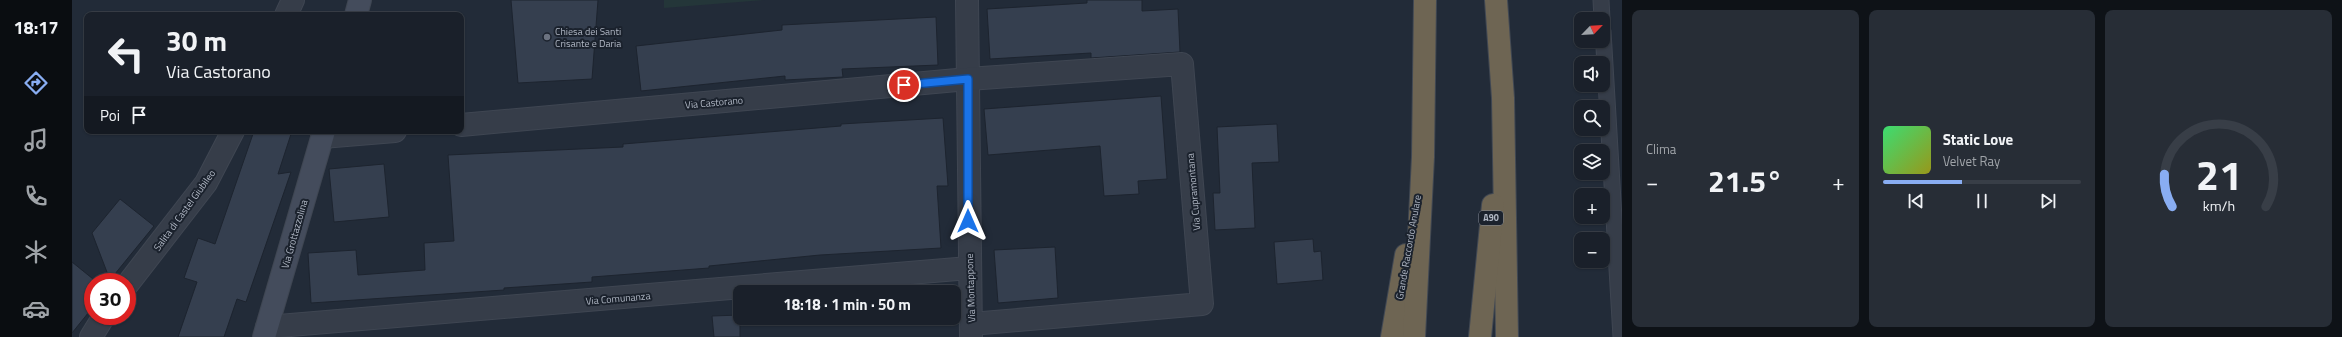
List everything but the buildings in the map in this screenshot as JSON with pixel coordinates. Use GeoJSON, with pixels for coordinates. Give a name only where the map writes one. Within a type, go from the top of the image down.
{"type":"FeatureCollection","features":[{"type":"Feature","properties":{"kind":"highway","name":"Grande Raccordo Anulare"},"geometry":{"type":"LineString","coordinates":[[1414,337],[1423,157],[1425,0]]}},
{"type":"Feature","properties":{"kind":"highway","name":"A90"},"geometry":{"type":"LineString","coordinates":[[1480,337],[1502,98],[1496,0]]}},
{"type":"Feature","properties":{"kind":"highway"},"geometry":{"type":"LineString","coordinates":[[1502,98],[1507,337]]}},
{"type":"Feature","properties":{"kind":"highway","name":"Grande Raccordo Anulare"},"geometry":{"type":"LineString","coordinates":[[1392,337],[1423,157]]}},
{"type":"Feature","properties":{"kind":"street"},"geometry":{"type":"LineString","coordinates":[[287,12],[293,0]]}},
{"type":"Feature","properties":{"kind":"street"},"geometry":{"type":"LineString","coordinates":[[357,12],[360,0]]}},
{"type":"Feature","properties":{"kind":"street","name":"Via Montappone"},"geometry":{"type":"LineString","coordinates":[[967,0],[968,268],[971,330]]}},
{"type":"Feature","properties":{"kind":"street","name":"Via Cupramontana"},"geometry":{"type":"LineString","coordinates":[[968,79],[1182,64],[1202,304],[971,330]]}},
{"type":"Feature","properties":{"kind":"street","name":"Via Castorano"},"geometry":{"type":"LineString","coordinates":[[464,125],[968,79]]}},
{"type":"Feature","properties":{"kind":"street","name":"Salita di Castel Giubileo"},"geometry":{"type":"LineString","coordinates":[[136,273],[206,183],[232,134]]}},
{"type":"Feature","properties":{"kind":"street","name":"Via Grottazzolina"},"geometry":{"type":"LineString","coordinates":[[266,332],[323,134]]}},
{"type":"Feature","properties":{"kind":"street","name":"Via Comunanza"},"geometry":{"type":"LineString","coordinates":[[266,332],[968,268]]}},
{"type":"Feature","properties":{"kind":"street"},"geometry":{"type":"LineString","coordinates":[[91,337],[98,325]]}},
{"type":"Feature","properties":{"kind":"lane"},"geometry":{"type":"LineString","coordinates":[[1601,0],[1602,12]]}},
{"type":"Feature","properties":{"kind":"lane"},"geometry":{"type":"LineString","coordinates":[[1604,48],[1621,337]]}},
{"type":"Feature","properties":{"kind":"shaded area"},"geometry":{"type":"Polygon","coordinates":[[[664,0],[765,0],[664,8],[664,0]]]}},
{"type":"Feature","properties":{"kind":"place","name":"Chiesa dei Santi Crisante e Daria"},"geometry":{"type":"Point","coordinates":[547,37]}},
{"type":"Feature","properties":{"kind":"route"},"geometry":{"type":"LineString","coordinates":[[904,85],[968,79],[968,221]]}}]}
